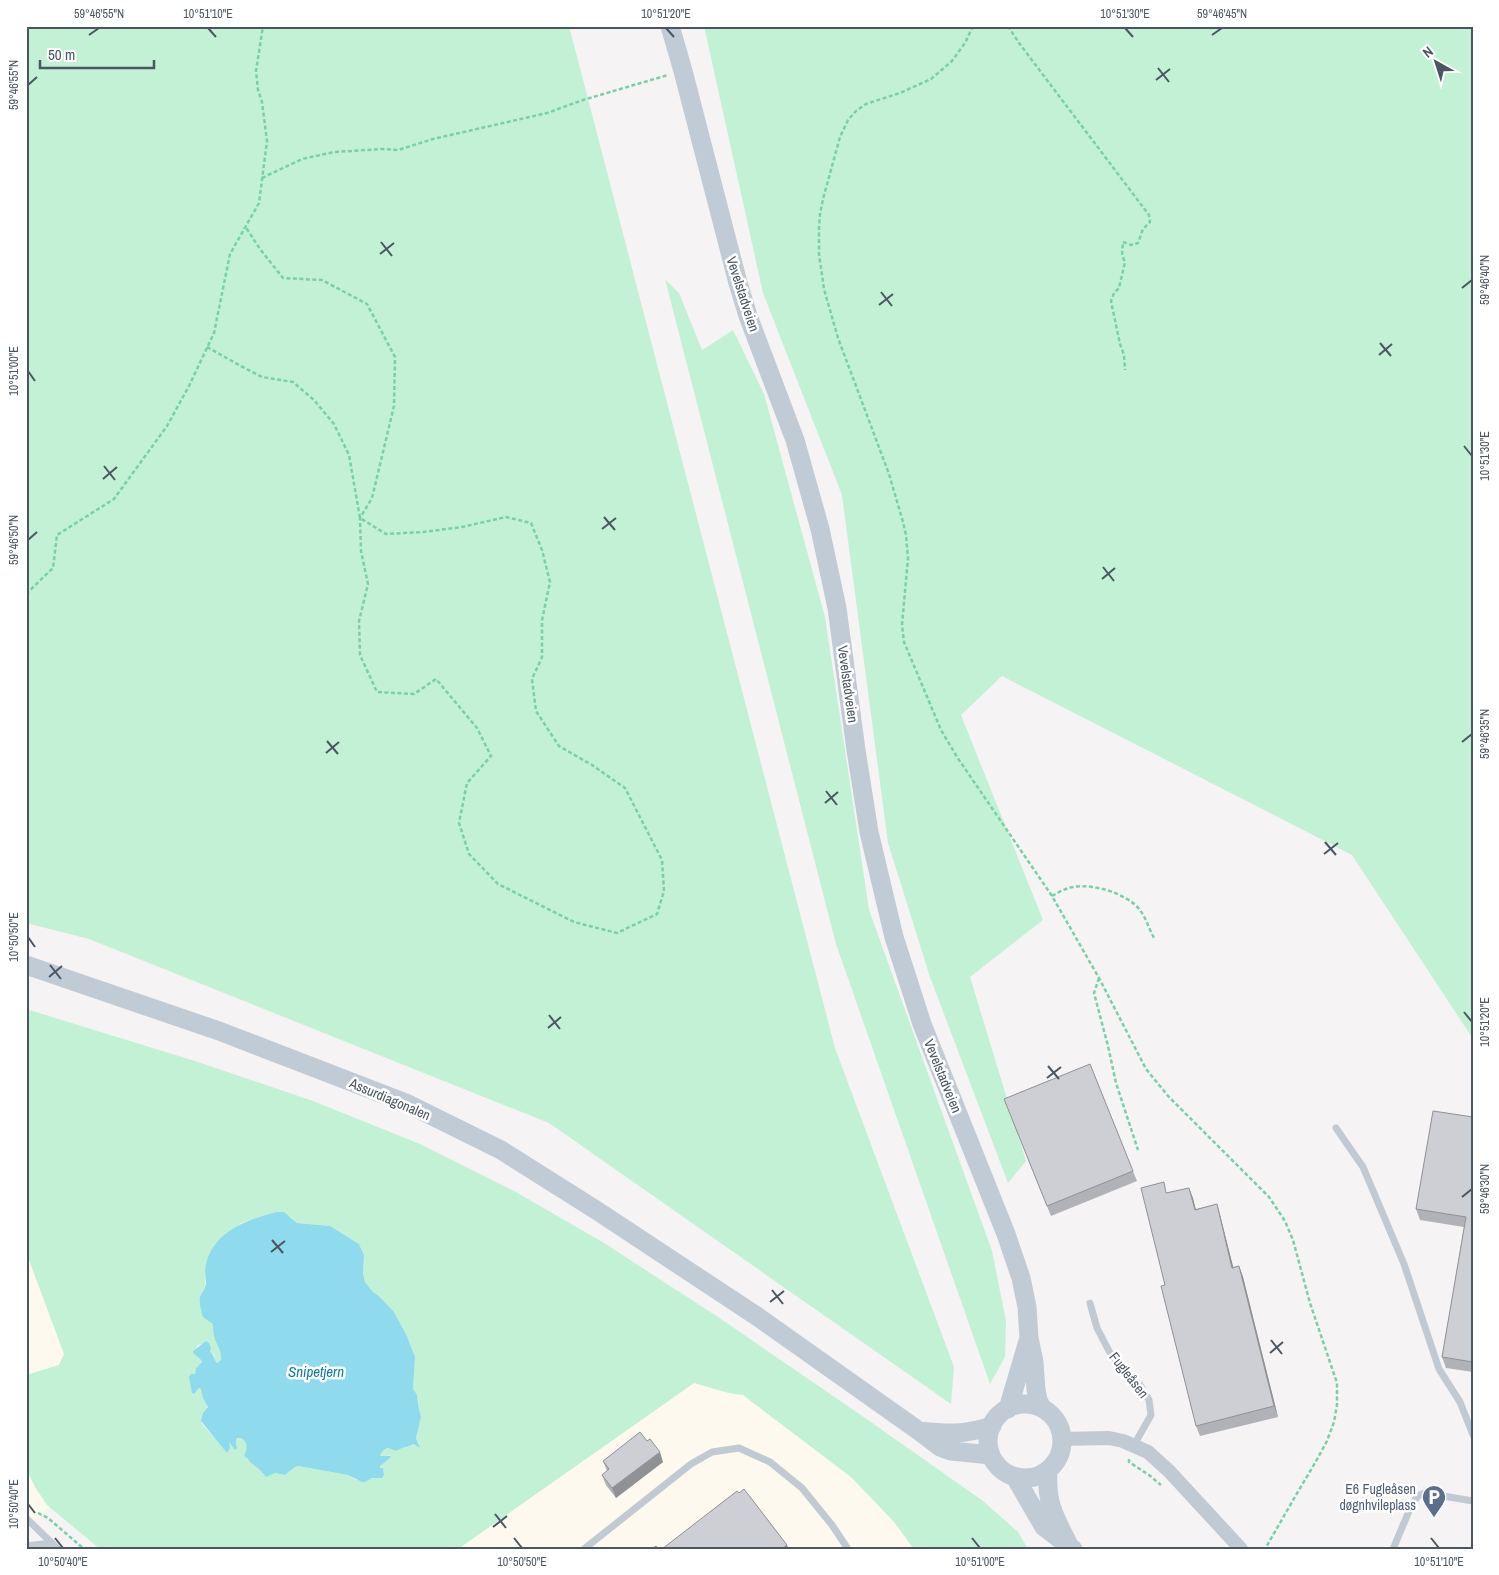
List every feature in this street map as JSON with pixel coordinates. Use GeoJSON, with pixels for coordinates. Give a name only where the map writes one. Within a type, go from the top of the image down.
{"type":"FeatureCollection","features":[{"type":"Feature","properties":{"kind":"main road","name":"Vevelstadveien"},"geometry":{"type":"LineString","coordinates":[[670,26],[738,283],[748,316],[796,440],[820,529],[837,608],[869,832],[894,937],[922,1024],[1016,1261],[1025,1292],[1029,1338],[1034,1362],[1038,1400],[1042,1408],[1058,1424],[1062,1439]]}},
{"type":"Feature","properties":{"kind":"main road","name":"Assurdiagonalen"},"geometry":{"type":"LineString","coordinates":[[26,965],[219,1031],[406,1103],[501,1150],[724,1294],[919,1431]]}},
{"type":"Feature","properties":{"kind":"main road","name":"Vevelstadveien"},"geometry":{"type":"LineString","coordinates":[[992,1426],[998,1416],[1008,1409],[1029,1338]]}},
{"type":"Feature","properties":{"kind":"main road"},"geometry":{"type":"LineString","coordinates":[[1008,1409],[1025,1404],[1042,1408]]}},
{"type":"Feature","properties":{"kind":"main road"},"geometry":{"type":"LineString","coordinates":[[919,1431],[960,1434],[992,1426]]}},
{"type":"Feature","properties":{"kind":"main road"},"geometry":{"type":"LineString","coordinates":[[992,1426],[988,1440],[991,1455],[1000,1469],[1015,1477],[1032,1478],[1048,1471],[1059,1457],[1062,1439]]}},
{"type":"Feature","properties":{"kind":"main road"},"geometry":{"type":"LineString","coordinates":[[919,1431],[940,1447],[951,1451],[991,1455]]}},
{"type":"Feature","properties":{"kind":"main road"},"geometry":{"type":"LineString","coordinates":[[1048,1471],[1048,1500],[1071,1547]]}},
{"type":"Feature","properties":{"kind":"main road"},"geometry":{"type":"LineString","coordinates":[[1015,1477],[1044,1527],[1071,1547]]}},
{"type":"Feature","properties":{"kind":"street"},"geometry":{"type":"LineString","coordinates":[[1062,1439],[1109,1438],[1123,1441],[1148,1452],[1169,1471],[1241,1549]]}},
{"type":"Feature","properties":{"kind":"lane"},"geometry":{"type":"LineString","coordinates":[[1336,1128],[1363,1167],[1404,1264],[1439,1369],[1460,1402],[1473,1435]]}},
{"type":"Feature","properties":{"kind":"lane","name":"Fugleåsen"},"geometry":{"type":"LineString","coordinates":[[1090,1304],[1097,1328],[1109,1351],[1123,1370],[1140,1385],[1149,1400],[1151,1416],[1134,1445]]}},
{"type":"Feature","properties":{"kind":"lane"},"geometry":{"type":"LineString","coordinates":[[584,1549],[691,1464],[712,1452],[739,1448],[770,1462],[802,1488],[832,1525],[848,1549]]}},
{"type":"Feature","properties":{"kind":"lane"},"geometry":{"type":"LineString","coordinates":[[1393,1549],[1412,1504],[1418,1496],[1425,1493],[1473,1501]]}},
{"type":"Feature","properties":{"kind":"lane"},"geometry":{"type":"LineString","coordinates":[[26,1518],[55,1546]]}},
{"type":"Feature","properties":{"kind":"lane"},"geometry":{"type":"LineString","coordinates":[[26,1546],[55,1546]]}},
{"type":"Feature","properties":{"kind":"path"},"geometry":{"type":"LineString","coordinates":[[26,594],[53,568],[57,535],[114,499],[167,426],[189,386],[214,333],[230,254],[259,203],[267,142],[256,72],[264,26]]}},
{"type":"Feature","properties":{"kind":"path"},"geometry":{"type":"LineString","coordinates":[[973,26],[965,43],[952,61],[932,79],[900,93],[866,104],[848,120],[840,137],[823,199],[819,227],[819,254],[824,289],[838,338],[889,474],[906,535],[908,558],[902,634],[906,649],[946,741],[1052,896],[1099,978],[1146,1069],[1169,1097],[1276,1205],[1293,1240],[1310,1303],[1334,1374],[1338,1391],[1337,1405],[1334,1422],[1315,1463],[1265,1549]]}},
{"type":"Feature","properties":{"kind":"path"},"geometry":{"type":"LineString","coordinates":[[1008,26],[1149,215],[1150,222],[1143,229],[1138,242],[1131,245],[1123,242],[1122,255],[1124,262],[1119,288],[1112,300],[1120,344],[1124,355],[1125,370]]}},
{"type":"Feature","properties":{"kind":"path"},"geometry":{"type":"LineString","coordinates":[[262,178],[302,159],[334,152],[398,150],[434,139],[547,113],[583,100],[683,71]]}},
{"type":"Feature","properties":{"kind":"path"},"geometry":{"type":"LineString","coordinates":[[245,226],[283,278],[322,280],[368,304],[395,357],[394,406],[372,498],[360,518]]}},
{"type":"Feature","properties":{"kind":"path"},"geometry":{"type":"LineString","coordinates":[[207,347],[262,377],[293,382],[314,400],[334,424],[348,455],[360,518],[361,551],[368,584],[359,621],[360,655],[377,692],[414,694],[436,679],[477,728],[492,756],[467,783],[459,823],[470,854],[498,884],[574,922],[617,933],[657,914],[664,891],[662,860],[625,788],[592,765],[559,746],[536,711],[532,679],[542,657],[542,620],[550,582],[542,550],[531,523],[506,517],[462,528],[386,534],[360,518]]}},
{"type":"Feature","properties":{"kind":"path"},"geometry":{"type":"LineString","coordinates":[[1052,896],[1073,886],[1084,886],[1114,892],[1134,903],[1141,911],[1154,938]]}},
{"type":"Feature","properties":{"kind":"path"},"geometry":{"type":"LineString","coordinates":[[1099,978],[1094,993],[1116,1084],[1138,1150]]}},
{"type":"Feature","properties":{"kind":"path"},"geometry":{"type":"LineString","coordinates":[[33,1513],[41,1514],[48,1518],[84,1549]]}},
{"type":"Feature","properties":{"kind":"shaded area"},"geometry":{"type":"Polygon","coordinates":[[[26,1252],[64,1354],[59,1365],[26,1375],[26,1252]]]}},
{"type":"Feature","properties":{"kind":"shaded area"},"geometry":{"type":"Polygon","coordinates":[[[694,1383],[742,1395],[851,1477],[894,1522],[914,1549],[458,1549],[694,1383]]]}},
{"type":"Feature","properties":{"kind":"shaded area"},"geometry":{"type":"Polygon","coordinates":[[[26,1468],[35,1487],[50,1507],[26,1527],[26,1468]]]}},
{"type":"Feature","properties":{"kind":"green space"},"geometry":{"type":"Polygon","coordinates":[[[26,26],[569,26],[835,1048],[954,1367],[951,1404],[549,1123],[89,939],[26,923],[26,26]]]}},
{"type":"Feature","properties":{"kind":"green space"},"geometry":{"type":"Polygon","coordinates":[[[704,26],[1473,26],[1473,1039],[1352,855],[1002,676],[961,715],[1043,920],[970,977],[1026,1161],[1008,1183],[930,977],[888,843],[842,495],[763,293],[704,26]]]}},
{"type":"Feature","properties":{"kind":"green space"},"geometry":{"type":"Polygon","coordinates":[[[665,279],[679,293],[702,350],[733,330],[764,394],[825,617],[869,910],[992,1251],[1006,1321],[1005,1357],[990,1384],[836,944],[665,279]]]}},
{"type":"Feature","properties":{"kind":"green space"},"geometry":{"type":"Polygon","coordinates":[[[26,1009],[198,1062],[313,1101],[420,1144],[516,1192],[604,1243],[718,1317],[868,1420],[983,1501],[1018,1532],[1028,1549],[914,1549],[894,1522],[851,1477],[743,1395],[694,1383],[458,1549],[100,1549],[47,1505],[35,1487],[26,1468],[26,1375],[59,1365],[64,1354],[26,1252],[26,1009]],[[264,1215],[241,1223],[215,1245],[206,1265],[205,1286],[200,1296],[213,1324],[215,1339],[221,1353],[221,1360],[217,1363],[214,1354],[202,1344],[198,1345],[193,1353],[202,1362],[196,1368],[195,1374],[191,1374],[197,1391],[199,1388],[201,1389],[207,1405],[202,1424],[226,1450],[229,1442],[233,1448],[237,1445],[238,1437],[244,1440],[247,1447],[244,1455],[263,1475],[275,1473],[285,1475],[298,1466],[348,1475],[356,1480],[384,1476],[383,1469],[380,1466],[389,1459],[390,1455],[381,1457],[381,1453],[388,1448],[396,1451],[419,1444],[416,1438],[421,1417],[418,1399],[413,1389],[415,1357],[407,1336],[394,1312],[365,1282],[363,1273],[364,1255],[359,1244],[330,1226],[297,1223],[291,1217],[264,1215]]]}},
{"type":"Feature","properties":{"kind":"water","name":"Snipetjern"},"geometry":{"type":"Polygon","coordinates":[[[284,1212],[297,1223],[330,1226],[359,1244],[364,1255],[363,1273],[365,1282],[394,1312],[407,1336],[415,1357],[413,1389],[417,1395],[421,1417],[416,1438],[420,1448],[414,1444],[396,1451],[388,1448],[384,1450],[380,1456],[391,1456],[380,1466],[380,1468],[383,1468],[384,1475],[382,1478],[372,1478],[362,1482],[348,1475],[298,1466],[285,1475],[275,1473],[266,1477],[244,1456],[247,1446],[244,1440],[237,1438],[237,1448],[235,1450],[229,1442],[230,1448],[227,1453],[201,1421],[203,1413],[208,1407],[201,1389],[199,1388],[194,1394],[192,1393],[189,1377],[191,1374],[195,1374],[196,1368],[202,1362],[193,1351],[206,1341],[209,1343],[210,1351],[217,1363],[221,1360],[221,1353],[215,1339],[213,1324],[203,1317],[200,1306],[200,1297],[206,1284],[206,1264],[210,1253],[216,1243],[234,1228],[255,1218],[284,1212]]]}},
{"type":"Feature","properties":{"kind":"building"},"geometry":{"type":"Polygon","coordinates":[[[1090,1064],[1133,1171],[1047,1206],[1004,1099],[1090,1064]]]}},
{"type":"Feature","properties":{"kind":"building"},"geometry":{"type":"Polygon","coordinates":[[[1433,1111],[1473,1117],[1473,1362],[1442,1357],[1466,1217],[1416,1209],[1433,1111]]]}},
{"type":"Feature","properties":{"kind":"building"},"geometry":{"type":"Polygon","coordinates":[[[1164,1182],[1166,1193],[1189,1188],[1195,1210],[1217,1204],[1232,1268],[1239,1266],[1274,1406],[1196,1426],[1161,1286],[1165,1285],[1141,1188],[1164,1182]]]}},
{"type":"Feature","properties":{"kind":"building"},"geometry":{"type":"Polygon","coordinates":[[[640,1432],[647,1441],[650,1439],[660,1452],[612,1488],[602,1475],[609,1469],[603,1461],[640,1432]]]}},
{"type":"Feature","properties":{"kind":"building"},"geometry":{"type":"Polygon","coordinates":[[[744,1489],[787,1545],[782,1549],[662,1549],[737,1491],[739,1493],[744,1489]]]}},
{"type":"Feature","properties":{"kind":"place","name":"E6 Fugleåsen døgnhvileplass"},"geometry":{"type":"Point","coordinates":[1434,1518]}}]}
